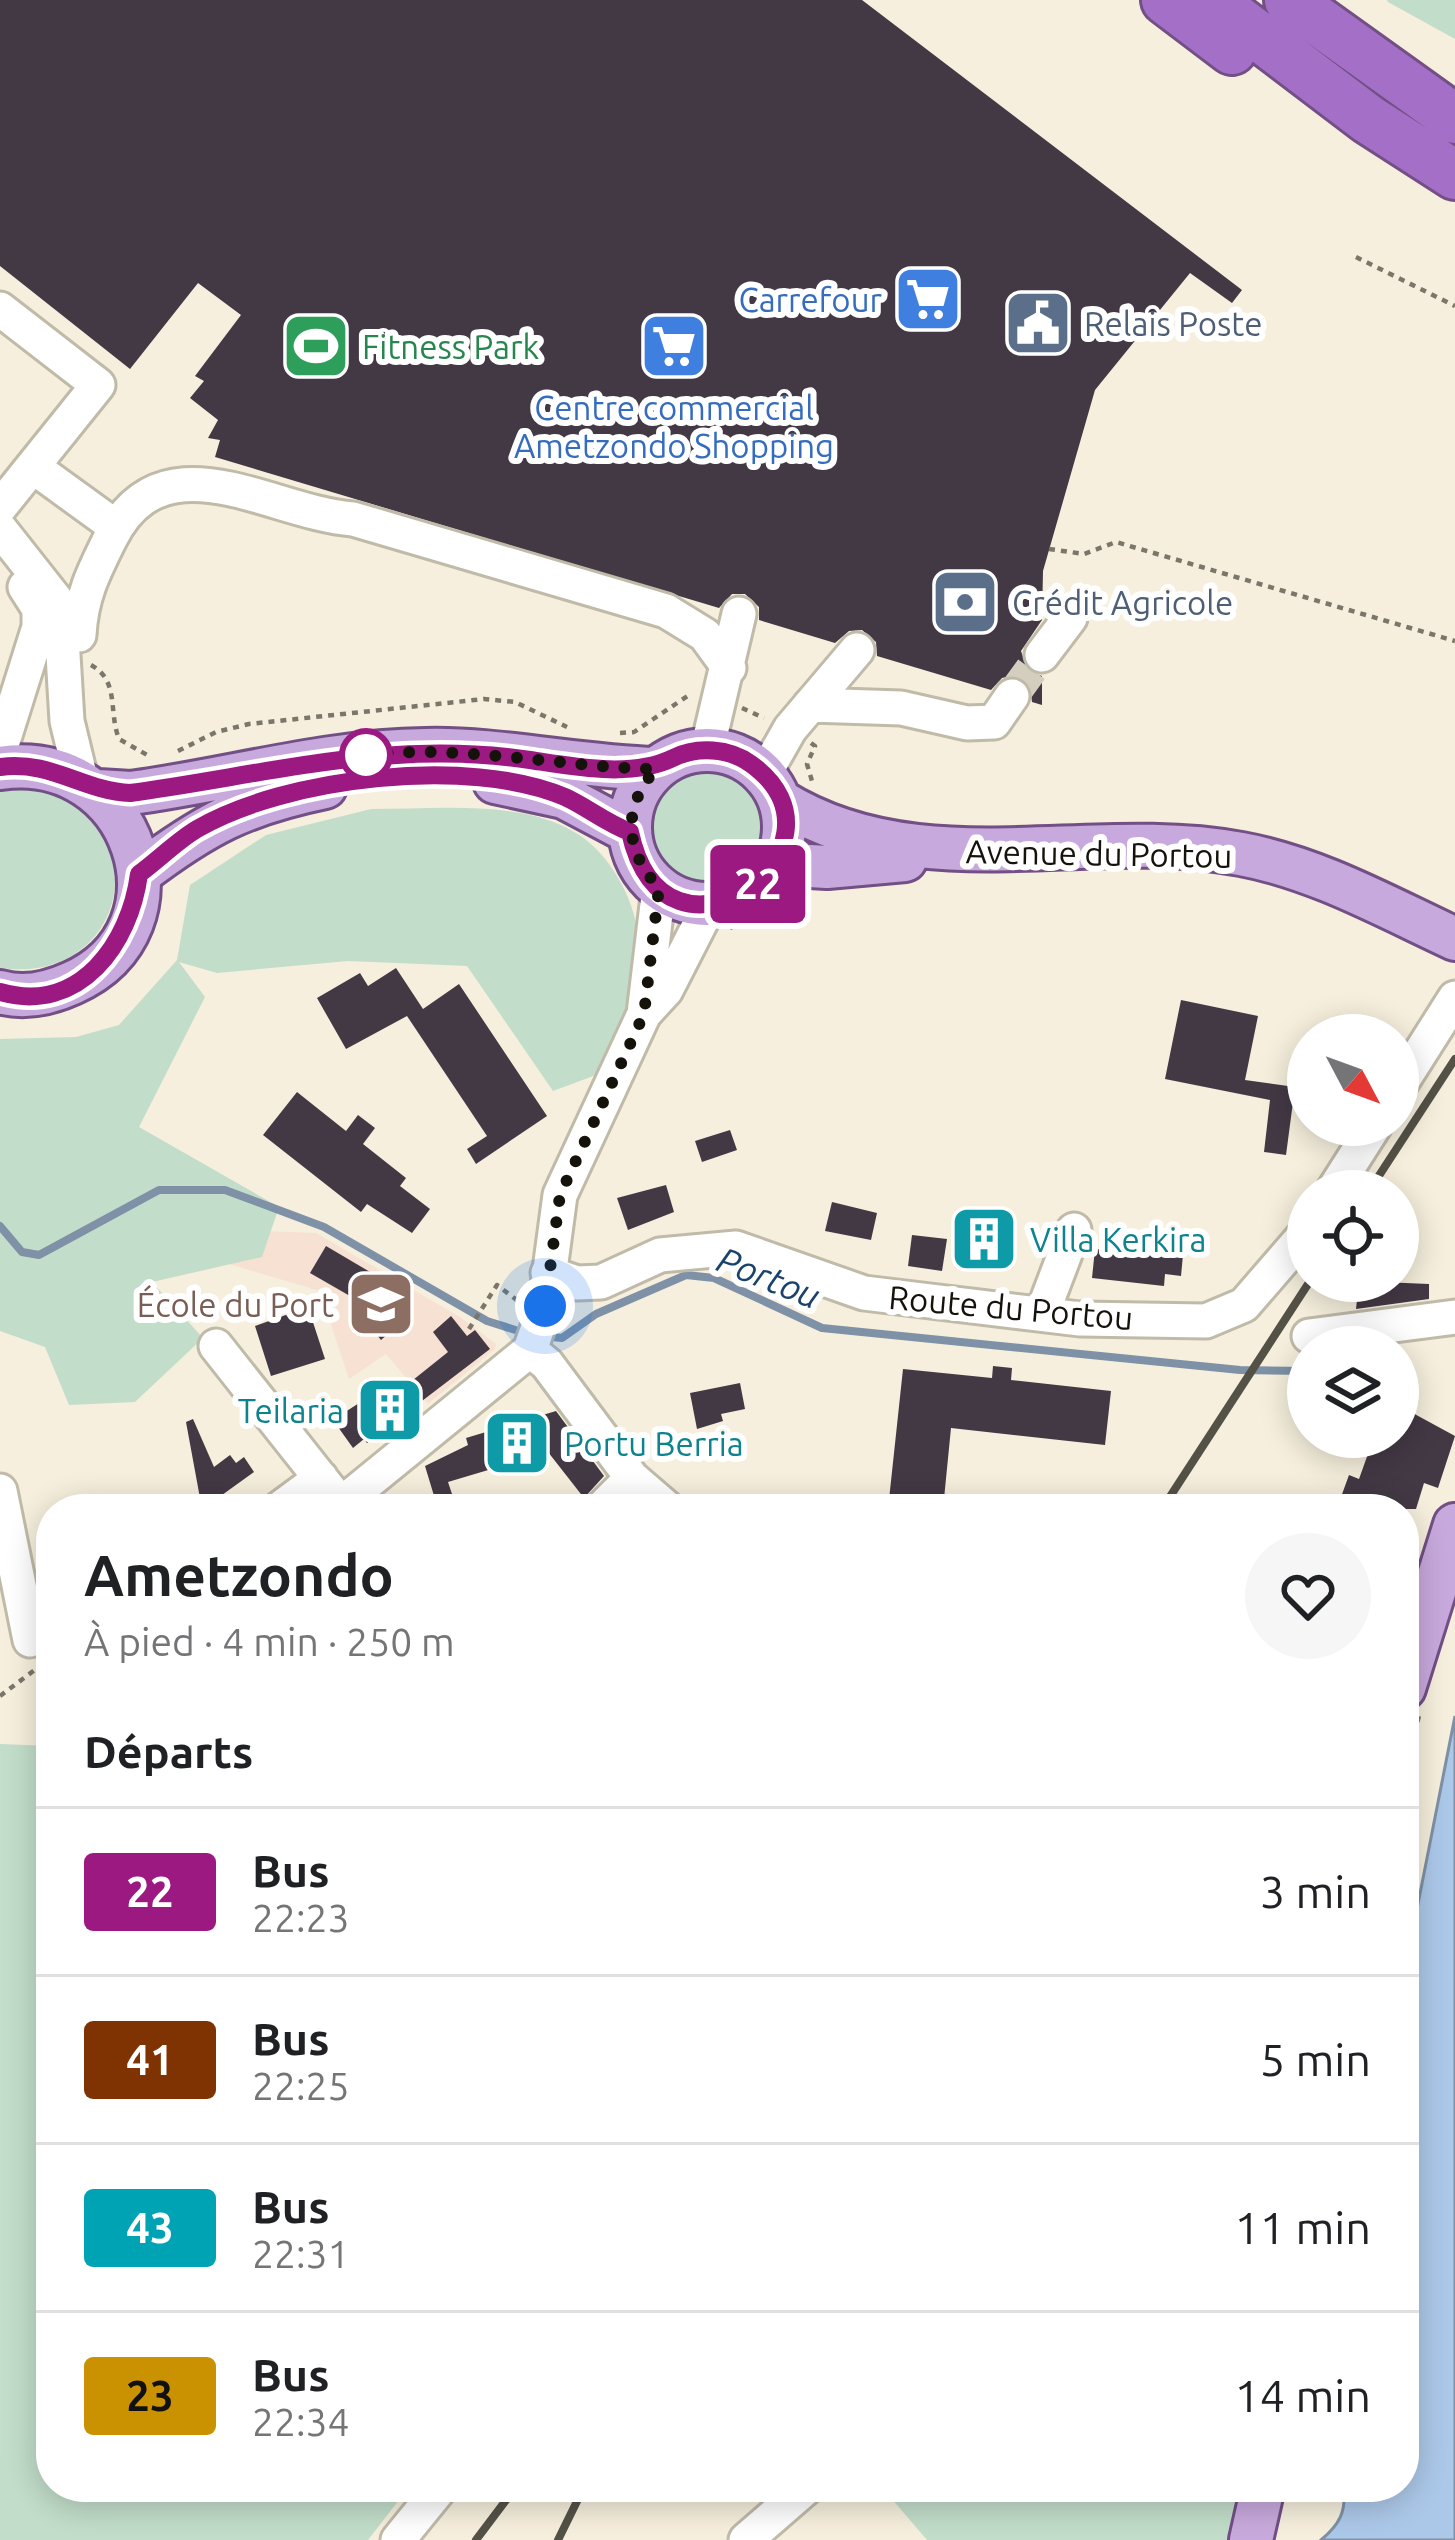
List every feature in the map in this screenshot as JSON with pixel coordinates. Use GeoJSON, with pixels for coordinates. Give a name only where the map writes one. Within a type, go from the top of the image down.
{"type":"FeatureCollection","features":[{"type":"Feature","properties":{"kind":"highway"},"geometry":{"type":"LineString","coordinates":[[1166,0],[1277,85],[1368,119]]}},
{"type":"Feature","properties":{"kind":"highway"},"geometry":{"type":"LineString","coordinates":[[1211,0],[1368,119],[1455,175]]}},
{"type":"Feature","properties":{"kind":"highway"},"geometry":{"type":"LineString","coordinates":[[1289,0],[1455,119]]}},
{"type":"Feature","properties":{"kind":"main road"},"geometry":{"type":"LineString","coordinates":[[0,767],[53,768],[90,785],[130,793],[338,757],[424,750],[568,766],[656,769]]}},
{"type":"Feature","properties":{"kind":"main road"},"geometry":{"type":"LineString","coordinates":[[707,750],[748,761],[788,789],[784,822],[789,875],[748,893],[719,916],[659,888],[644,872],[630,832],[636,797],[656,769],[671,758],[707,750]]}},
{"type":"Feature","properties":{"kind":"main road"},"geometry":{"type":"LineString","coordinates":[[139,874],[196,830],[239,810],[366,781],[513,783],[564,797],[630,832]]}},
{"type":"Feature","properties":{"kind":"main road"},"geometry":{"type":"LineString","coordinates":[[0,992],[51,992],[87,976],[116,949],[134,914],[139,874],[133,843],[119,815],[90,785]]}},
{"type":"Feature","properties":{"kind":"main road","name":"Avenue du Portou"},"geometry":{"type":"LineString","coordinates":[[788,789],[857,838],[942,850],[1113,847],[1242,854],[1325,880],[1455,939]]}},
{"type":"Feature","properties":{"kind":"main road","name":"Avenue du Portou"},"geometry":{"type":"LineString","coordinates":[[789,875],[884,865],[942,850]]}},
{"type":"Feature","properties":{"kind":"main road"},"geometry":{"type":"LineString","coordinates":[[1419,1640],[1455,1525]]}},
{"type":"Feature","properties":{"kind":"main road"},"geometry":{"type":"LineString","coordinates":[[1251,2540],[1260,2502]]}},
{"type":"Feature","properties":{"kind":"street"},"geometry":{"type":"LineString","coordinates":[[0,309],[98,385],[0,507]]}},
{"type":"Feature","properties":{"kind":"street"},"geometry":{"type":"LineString","coordinates":[[38,464],[43,474],[116,527]]}},
{"type":"Feature","properties":{"kind":"street"},"geometry":{"type":"LineString","coordinates":[[63,634],[79,635],[81,596],[116,527],[151,494],[189,482],[211,483],[666,611],[705,635],[725,684]]}},
{"type":"Feature","properties":{"kind":"street"},"geometry":{"type":"LineString","coordinates":[[0,529],[46,581],[60,605],[67,721],[90,785]]}},
{"type":"Feature","properties":{"kind":"street"},"geometry":{"type":"LineString","coordinates":[[0,559],[39,609],[39,627],[0,751]]}},
{"type":"Feature","properties":{"kind":"street"},"geometry":{"type":"LineString","coordinates":[[707,750],[739,614]]}},
{"type":"Feature","properties":{"kind":"street"},"geometry":{"type":"LineString","coordinates":[[1042,655],[1070,617]]}},
{"type":"Feature","properties":{"kind":"street"},"geometry":{"type":"LineString","coordinates":[[788,789],[800,717],[857,650]]}},
{"type":"Feature","properties":{"kind":"street"},"geometry":{"type":"LineString","coordinates":[[800,717],[901,708],[968,723],[994,722],[1012,696]]}},
{"type":"Feature","properties":{"kind":"street"},"geometry":{"type":"LineString","coordinates":[[336,1494],[532,1326],[548,1273],[560,1195],[644,1014],[659,888]]}},
{"type":"Feature","properties":{"kind":"street"},"geometry":{"type":"LineString","coordinates":[[644,1014],[719,916]]}},
{"type":"Feature","properties":{"kind":"street"},"geometry":{"type":"LineString","coordinates":[[1419,1055],[1455,998]]}},
{"type":"Feature","properties":{"kind":"street"},"geometry":{"type":"LineString","coordinates":[[1042,1314],[1074,1230]]}},
{"type":"Feature","properties":{"kind":"street","name":"Route du Portou"},"geometry":{"type":"LineString","coordinates":[[548,1273],[577,1283],[601,1282],[660,1255],[736,1248],[864,1293],[1042,1314],[1206,1321],[1244,1305],[1287,1256]]}},
{"type":"Feature","properties":{"kind":"street"},"geometry":{"type":"LineString","coordinates":[[1386,1326],[1455,1317]]}},
{"type":"Feature","properties":{"kind":"street"},"geometry":{"type":"LineString","coordinates":[[532,1326],[547,1364],[632,1478],[651,1494]]}},
{"type":"Feature","properties":{"kind":"street"},"geometry":{"type":"LineString","coordinates":[[216,1346],[330,1494]]}},
{"type":"Feature","properties":{"kind":"street"},"geometry":{"type":"LineString","coordinates":[[616,1494],[632,1478]]}},
{"type":"Feature","properties":{"kind":"street"},"geometry":{"type":"LineString","coordinates":[[0,1491],[33,1640]]}},
{"type":"Feature","properties":{"kind":"street"},"geometry":{"type":"LineString","coordinates":[[398,2540],[429,2502]]}},
{"type":"Feature","properties":{"kind":"street"},"geometry":{"type":"LineString","coordinates":[[746,2540],[790,2502]]}},
{"type":"Feature","properties":{"kind":"path"},"geometry":{"type":"LineString","coordinates":[[1356,257],[1455,306]]}},
{"type":"Feature","properties":{"kind":"path"},"geometry":{"type":"LineString","coordinates":[[1049,549],[1084,554],[1116,542],[1455,640]]}},
{"type":"Feature","properties":{"kind":"path"},"geometry":{"type":"LineString","coordinates":[[612,734],[634,732],[683,695],[725,684],[800,717],[815,746],[788,789]]}},
{"type":"Feature","properties":{"kind":"path"},"geometry":{"type":"LineString","coordinates":[[111,685],[119,739],[146,756],[165,755],[216,732],[249,724],[484,699],[515,701],[576,729]]}},
{"type":"Feature","properties":{"kind":"path"},"geometry":{"type":"LineString","coordinates":[[719,916],[754,921],[789,875]]}},
{"type":"Feature","properties":{"kind":"path"},"geometry":{"type":"LineString","coordinates":[[471,1327],[497,1286],[532,1326]]}},
{"type":"Feature","properties":{"kind":"path"},"geometry":{"type":"LineString","coordinates":[[0,1696],[36,1669]]}},
{"type":"Feature","properties":{"kind":"shaded area","name":"École du Port"},"geometry":{"type":"Polygon","coordinates":[[[231,1230],[316,1233],[460,1317],[496,1344],[495,1349],[428,1404],[386,1354],[349,1379],[320,1291],[222,1262],[231,1230]]]}},
{"type":"Feature","properties":{"kind":"green space"},"geometry":{"type":"Polygon","coordinates":[[[1455,0],[1455,39],[1388,2],[1455,0]]]}},
{"type":"Feature","properties":{"kind":"green space"},"geometry":{"type":"Polygon","coordinates":[[[711,769],[736,779],[753,795],[762,817],[764,843],[725,871],[721,884],[705,885],[677,878],[657,859],[648,815],[671,780],[711,769]]]}},
{"type":"Feature","properties":{"kind":"green space"},"geometry":{"type":"Polygon","coordinates":[[[27,785],[71,803],[99,830],[113,862],[114,896],[102,927],[78,952],[44,967],[0,968],[0,788],[27,785]]]}},
{"type":"Feature","properties":{"kind":"green space"},"geometry":{"type":"Polygon","coordinates":[[[371,809],[518,813],[563,826],[602,855],[630,903],[638,952],[629,1000],[596,1075],[553,1091],[467,966],[348,961],[217,973],[179,962],[205,997],[139,1127],[279,1207],[262,1257],[152,1282],[203,1338],[135,1402],[69,1405],[45,1347],[0,1331],[0,1039],[76,1037],[119,1025],[177,960],[190,885],[266,835],[371,809]]]}},
{"type":"Feature","properties":{"kind":"green space"},"geometry":{"type":"Polygon","coordinates":[[[0,1744],[36,1745],[36,2502],[397,2502],[368,2540],[0,2540],[0,1744]]]}},
{"type":"Feature","properties":{"kind":"green space"},"geometry":{"type":"Polygon","coordinates":[[[894,2502],[1239,2502],[1231,2540],[927,2540],[894,2502]]]}},
{"type":"Feature","properties":{"kind":"water"},"geometry":{"type":"Polygon","coordinates":[[[1455,1716],[1455,2540],[1321,2540],[1340,2517],[1344,2502],[1419,2502],[1419,1899],[1455,1716]]]}},
{"type":"Feature","properties":{"kind":"building","name":"Centre commercial Ametzondo Shopping"},"geometry":{"type":"Polygon","coordinates":[[[0,0],[862,0],[1242,290],[1232,303],[1190,273],[1095,390],[1043,571],[1042,620],[1021,651],[1028,671],[1042,676],[1042,705],[1032,702],[1030,686],[1015,675],[1002,678],[991,690],[877,656],[876,642],[862,630],[849,631],[835,643],[759,620],[759,607],[745,594],[732,594],[719,608],[215,457],[220,440],[208,438],[218,420],[190,398],[204,381],[195,376],[241,315],[198,283],[130,369],[0,266],[0,0]]]}},
{"type":"Feature","properties":{"kind":"building"},"geometry":{"type":"Polygon","coordinates":[[[396,968],[423,1009],[459,984],[547,1116],[476,1164],[467,1149],[487,1136],[407,1016],[346,1049],[317,998],[360,973],[368,986],[396,968]]]}},
{"type":"Feature","properties":{"kind":"building"},"geometry":{"type":"Polygon","coordinates":[[[1181,1000],[1258,1016],[1245,1080],[1287,1086],[1286,1155],[1264,1152],[1270,1100],[1165,1079],[1181,1000]]]}},
{"type":"Feature","properties":{"kind":"building"},"geometry":{"type":"Polygon","coordinates":[[[297,1092],[346,1131],[358,1115],[375,1128],[363,1144],[406,1178],[400,1186],[430,1209],[412,1233],[367,1204],[361,1212],[263,1135],[297,1092]]]}},
{"type":"Feature","properties":{"kind":"building"},"geometry":{"type":"Polygon","coordinates":[[[730,1130],[737,1150],[702,1162],[695,1141],[730,1130]]]}},
{"type":"Feature","properties":{"kind":"building"},"geometry":{"type":"Polygon","coordinates":[[[666,1185],[674,1212],[628,1230],[617,1198],[666,1185]]]}},
{"type":"Feature","properties":{"kind":"building"},"geometry":{"type":"Polygon","coordinates":[[[832,1202],[877,1213],[871,1240],[825,1231],[832,1202]]]}},
{"type":"Feature","properties":{"kind":"building","name":"Villa Kerkira"},"geometry":{"type":"Polygon","coordinates":[[[961,1222],[1011,1228],[1007,1258],[956,1251],[961,1222]]]}},
{"type":"Feature","properties":{"kind":"building"},"geometry":{"type":"Polygon","coordinates":[[[912,1235],[947,1239],[942,1271],[908,1266],[912,1235]]]}},
{"type":"Feature","properties":{"kind":"building"},"geometry":{"type":"Polygon","coordinates":[[[1128,1241],[1184,1244],[1181,1276],[1165,1274],[1164,1286],[1092,1278],[1095,1249],[1126,1252],[1128,1241]]]}},
{"type":"Feature","properties":{"kind":"building"},"geometry":{"type":"Polygon","coordinates":[[[326,1246],[382,1279],[411,1314],[381,1340],[365,1320],[376,1311],[310,1273],[326,1246]]]}},
{"type":"Feature","properties":{"kind":"building"},"geometry":{"type":"Polygon","coordinates":[[[1419,1284],[1429,1284],[1429,1299],[1419,1300],[1419,1284]]]}},
{"type":"Feature","properties":{"kind":"building"},"geometry":{"type":"Polygon","coordinates":[[[1357,1302],[1407,1302],[1356,1309],[1357,1302]]]}},
{"type":"Feature","properties":{"kind":"building"},"geometry":{"type":"Polygon","coordinates":[[[308,1307],[325,1359],[271,1376],[255,1326],[308,1307]]]}},
{"type":"Feature","properties":{"kind":"building"},"geometry":{"type":"Polygon","coordinates":[[[451,1316],[467,1336],[475,1330],[490,1349],[367,1443],[364,1439],[353,1448],[333,1420],[379,1390],[385,1398],[403,1388],[448,1352],[433,1332],[451,1316]]]}},
{"type":"Feature","properties":{"kind":"building"},"geometry":{"type":"Polygon","coordinates":[[[993,1366],[1012,1368],[1011,1380],[1111,1391],[1105,1445],[951,1428],[944,1494],[890,1494],[903,1369],[992,1378],[993,1366]]]}},
{"type":"Feature","properties":{"kind":"building"},"geometry":{"type":"Polygon","coordinates":[[[740,1383],[745,1409],[721,1414],[723,1421],[697,1429],[690,1393],[740,1383]]]}},
{"type":"Feature","properties":{"kind":"building"},"geometry":{"type":"Polygon","coordinates":[[[556,1411],[604,1476],[588,1494],[581,1494],[548,1452],[448,1482],[452,1494],[433,1494],[425,1466],[468,1445],[466,1438],[556,1411]]]}},
{"type":"Feature","properties":{"kind":"building"},"geometry":{"type":"Polygon","coordinates":[[[1419,1416],[1455,1436],[1438,1488],[1424,1483],[1419,1499],[1419,1494],[1342,1494],[1349,1475],[1359,1479],[1366,1458],[1419,1458],[1419,1416]]]}},
{"type":"Feature","properties":{"kind":"building"},"geometry":{"type":"Polygon","coordinates":[[[193,1419],[214,1467],[230,1455],[236,1463],[244,1457],[254,1472],[223,1494],[199,1494],[186,1422],[193,1419]]]}},
{"type":"Feature","properties":{"kind":"waterway","name":"Portou"},"geometry":{"type":"LineString","coordinates":[[0,1226],[22,1252],[39,1255],[159,1190],[225,1190],[324,1227],[487,1321],[528,1334]]}},
{"type":"Feature","properties":{"kind":"waterway","name":"Portou"},"geometry":{"type":"LineString","coordinates":[[543,1336],[562,1338],[596,1314],[686,1275],[714,1278],[822,1328],[1240,1370],[1287,1371]]}},
{"type":"Feature","properties":{"kind":"tunnel"},"geometry":{"type":"LineString","coordinates":[[1012,696],[1042,655]]}},
{"type":"Feature","properties":{"kind":"railway"},"geometry":{"type":"LineString","coordinates":[[1383,1170],[1455,1059]]}},
{"type":"Feature","properties":{"kind":"railway"},"geometry":{"type":"LineString","coordinates":[[1172,1494],[1296,1302]]}},
{"type":"Feature","properties":{"kind":"railway"},"geometry":{"type":"LineString","coordinates":[[476,2540],[505,2502]]}},
{"type":"Feature","properties":{"kind":"railway"},"geometry":{"type":"LineString","coordinates":[[558,2540],[577,2502]]}},
{"type":"Feature","properties":{"kind":"bus line","name":"22"},"geometry":{"type":"LineString","coordinates":[[0,767],[53,768],[98,791],[130,793],[338,757],[424,750],[568,766],[656,769],[671,758],[707,750],[729,752],[764,775],[780,801],[784,822],[775,864],[763,880],[748,893],[710,904],[692,903],[659,888],[634,853],[630,832],[564,797],[513,783],[414,778],[280,796],[196,830],[139,874],[134,914],[116,949],[87,976],[51,992],[0,992]]}},
{"type":"Feature","properties":{"kind":"place","name":"Carrefour"},"geometry":{"type":"Point","coordinates":[928,299]}},
{"type":"Feature","properties":{"kind":"place","name":"Relais Poste"},"geometry":{"type":"Point","coordinates":[1038,323]}},
{"type":"Feature","properties":{"kind":"place","name":"Fitness Park"},"geometry":{"type":"Point","coordinates":[316,346]}},
{"type":"Feature","properties":{"kind":"place","name":"Centre commercial Ametzondo Shopping"},"geometry":{"type":"Point","coordinates":[674,346]}},
{"type":"Feature","properties":{"kind":"place","name":"Crédit Agricole"},"geometry":{"type":"Point","coordinates":[965,602]}},
{"type":"Feature","properties":{"kind":"place","name":"Villa Kerkira"},"geometry":{"type":"Point","coordinates":[984,1239]}},
{"type":"Feature","properties":{"kind":"place","name":"École du Port"},"geometry":{"type":"Point","coordinates":[381,1304]}},
{"type":"Feature","properties":{"kind":"place","name":"Teilaria"},"geometry":{"type":"Point","coordinates":[390,1410]}},
{"type":"Feature","properties":{"kind":"place","name":"Portu Berria"},"geometry":{"type":"Point","coordinates":[517,1443]}},
{"type":"Feature","properties":{"kind":"route"},"geometry":{"type":"LineString","coordinates":[[366,755],[466,752],[568,766],[656,769],[636,797],[630,832],[634,853],[659,888],[654,907],[657,940],[644,1014],[560,1195],[545,1306]]}}]}
